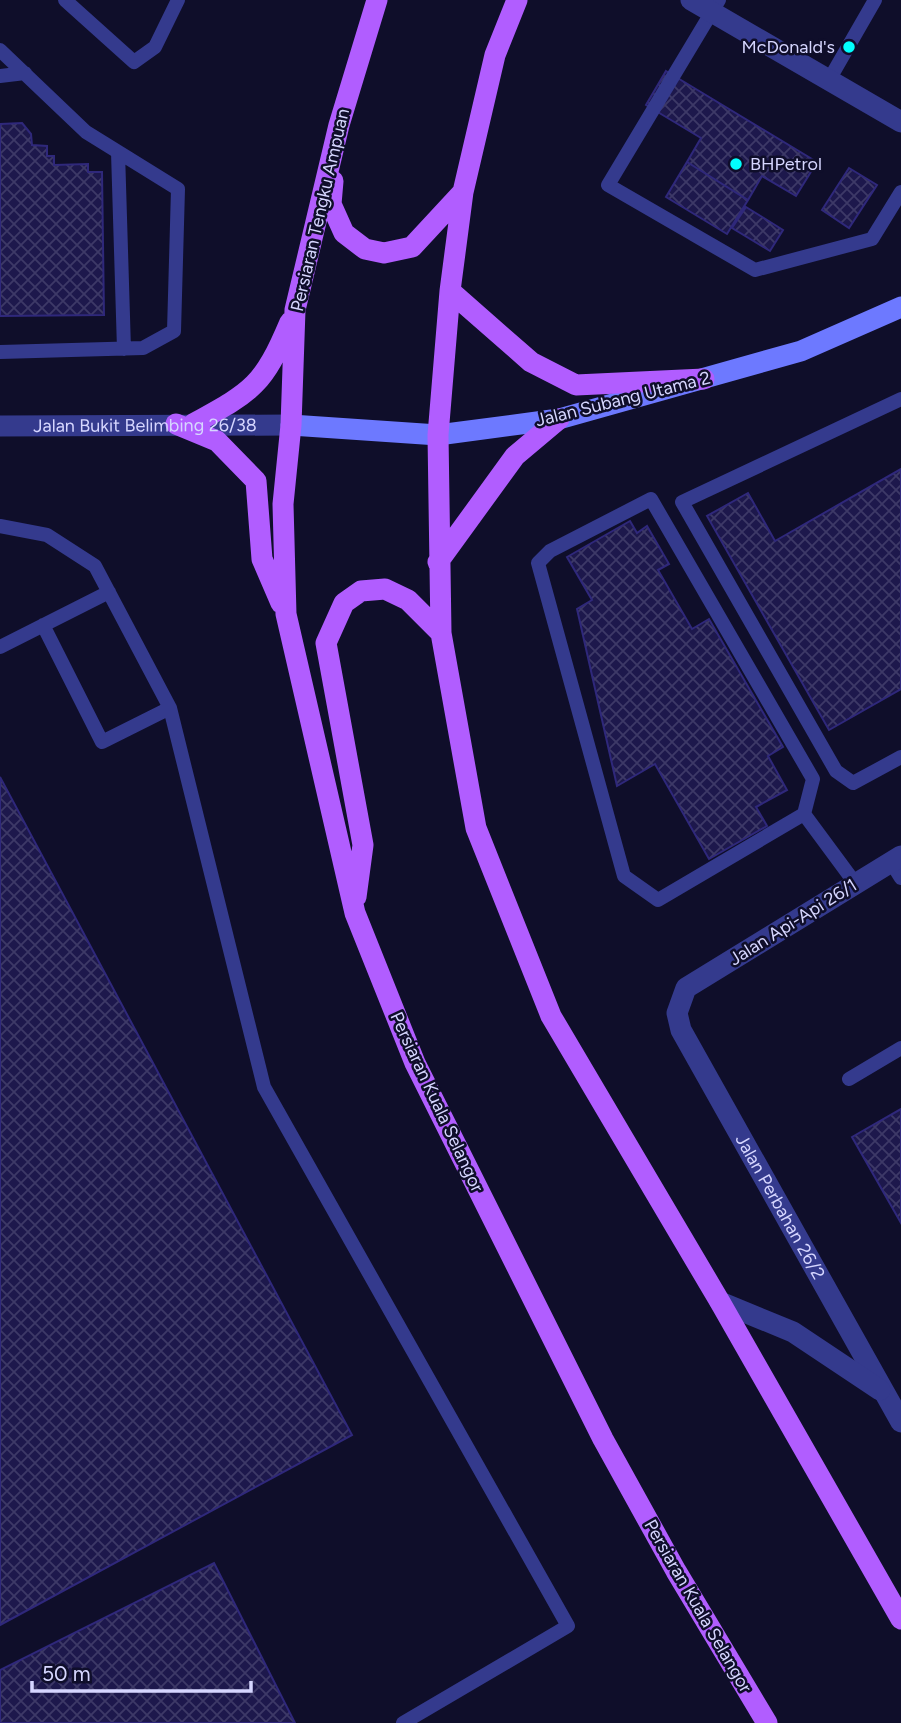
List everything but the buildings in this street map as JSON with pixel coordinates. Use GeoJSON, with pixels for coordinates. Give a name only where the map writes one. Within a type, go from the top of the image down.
{"type":"FeatureCollection","features":[{"type":"Feature","properties":{"kind":"main road","name":"Persiaran Tengku Ampuan"},"geometry":{"type":"LineString","coordinates":[[291,425],[295,310],[339,125],[377,0]]}},
{"type":"Feature","properties":{"kind":"main road"},"geometry":{"type":"LineString","coordinates":[[517,0],[495,55],[463,192],[450,291],[438,435],[441,633],[475,828],[551,1016],[720,1302],[901,1619]]}},
{"type":"Feature","properties":{"kind":"main road"},"geometry":{"type":"LineString","coordinates":[[339,125],[331,204],[344,233],[365,249],[384,253],[412,247],[463,192]]}},
{"type":"Feature","properties":{"kind":"main road"},"geometry":{"type":"LineString","coordinates":[[450,291],[531,362],[576,384],[704,379]]}},
{"type":"Feature","properties":{"kind":"main road","name":"Jalan Subang Utama 2"},"geometry":{"type":"LineString","coordinates":[[291,425],[438,435],[559,419],[801,351],[901,307]]}},
{"type":"Feature","properties":{"kind":"main road"},"geometry":{"type":"LineString","coordinates":[[184,424],[244,396],[271,366],[295,310]]}},
{"type":"Feature","properties":{"kind":"main road"},"geometry":{"type":"LineString","coordinates":[[438,562],[515,456],[559,419]]}},
{"type":"Feature","properties":{"kind":"main road"},"geometry":{"type":"LineString","coordinates":[[184,424],[218,441],[256,481],[262,559],[286,614]]}},
{"type":"Feature","properties":{"kind":"main road","name":"Persiaran Kuala Selangor"},"geometry":{"type":"LineString","coordinates":[[291,425],[283,504],[286,614],[355,914],[415,1063],[603,1439],[676,1572],[767,1723]]}},
{"type":"Feature","properties":{"kind":"main road"},"geometry":{"type":"LineString","coordinates":[[355,914],[363,845],[326,643],[344,603],[361,591],[385,589],[408,600],[441,633]]}},
{"type":"Feature","properties":{"kind":"street"},"geometry":{"type":"LineString","coordinates":[[691,0],[715,6],[829,80],[901,122]]}},
{"type":"Feature","properties":{"kind":"street","name":"Jalan Bukit Belimbing 26/38"},"geometry":{"type":"LineString","coordinates":[[0,426],[291,425]]}},
{"type":"Feature","properties":{"kind":"street","name":"Jalan Api-Api 26/1"},"geometry":{"type":"LineString","coordinates":[[686,989],[855,883],[898,865]]}},
{"type":"Feature","properties":{"kind":"street","name":"Jalan Perbahan 26/2"},"geometry":{"type":"LineString","coordinates":[[686,989],[677,1013],[681,1030],[901,1422]]}},
{"type":"Feature","properties":{"kind":"street"},"geometry":{"type":"LineString","coordinates":[[720,1302],[793,1332],[884,1392]]}},
{"type":"Feature","properties":{"kind":"lane"},"geometry":{"type":"LineString","coordinates":[[65,0],[134,62],[155,47],[178,0]]}},
{"type":"Feature","properties":{"kind":"lane"},"geometry":{"type":"LineString","coordinates":[[829,80],[875,0]]}},
{"type":"Feature","properties":{"kind":"lane"},"geometry":{"type":"LineString","coordinates":[[715,6],[608,185],[755,270],[872,239],[901,192]]}},
{"type":"Feature","properties":{"kind":"lane"},"geometry":{"type":"LineString","coordinates":[[0,50],[86,132],[178,189],[174,331],[143,348],[0,352]]}},
{"type":"Feature","properties":{"kind":"lane"},"geometry":{"type":"LineString","coordinates":[[0,76],[25,73]]}},
{"type":"Feature","properties":{"kind":"lane"},"geometry":{"type":"LineString","coordinates":[[118,152],[124,348]]}},
{"type":"Feature","properties":{"kind":"lane"},"geometry":{"type":"LineString","coordinates":[[901,399],[682,502],[836,771],[853,783],[901,757]]}},
{"type":"Feature","properties":{"kind":"lane"},"geometry":{"type":"LineString","coordinates":[[651,499],[813,779],[804,814],[658,900],[624,876],[538,563],[550,551],[651,499]]}},
{"type":"Feature","properties":{"kind":"lane"},"geometry":{"type":"LineString","coordinates":[[0,526],[47,535],[95,565],[170,708],[264,1087],[568,1626],[403,1723]]}},
{"type":"Feature","properties":{"kind":"lane"},"geometry":{"type":"LineString","coordinates":[[0,647],[109,592]]}},
{"type":"Feature","properties":{"kind":"lane"},"geometry":{"type":"LineString","coordinates":[[43,625],[102,742],[170,708]]}},
{"type":"Feature","properties":{"kind":"lane"},"geometry":{"type":"LineString","coordinates":[[804,814],[855,883]]}},
{"type":"Feature","properties":{"kind":"lane"},"geometry":{"type":"LineString","coordinates":[[849,1079],[901,1048]]}},
{"type":"Feature","properties":{"kind":"place","name":"McDonald's"},"geometry":{"type":"Point","coordinates":[849,47]}},
{"type":"Feature","properties":{"kind":"place","name":"BHPetrol"},"geometry":{"type":"Point","coordinates":[736,164]}}]}
